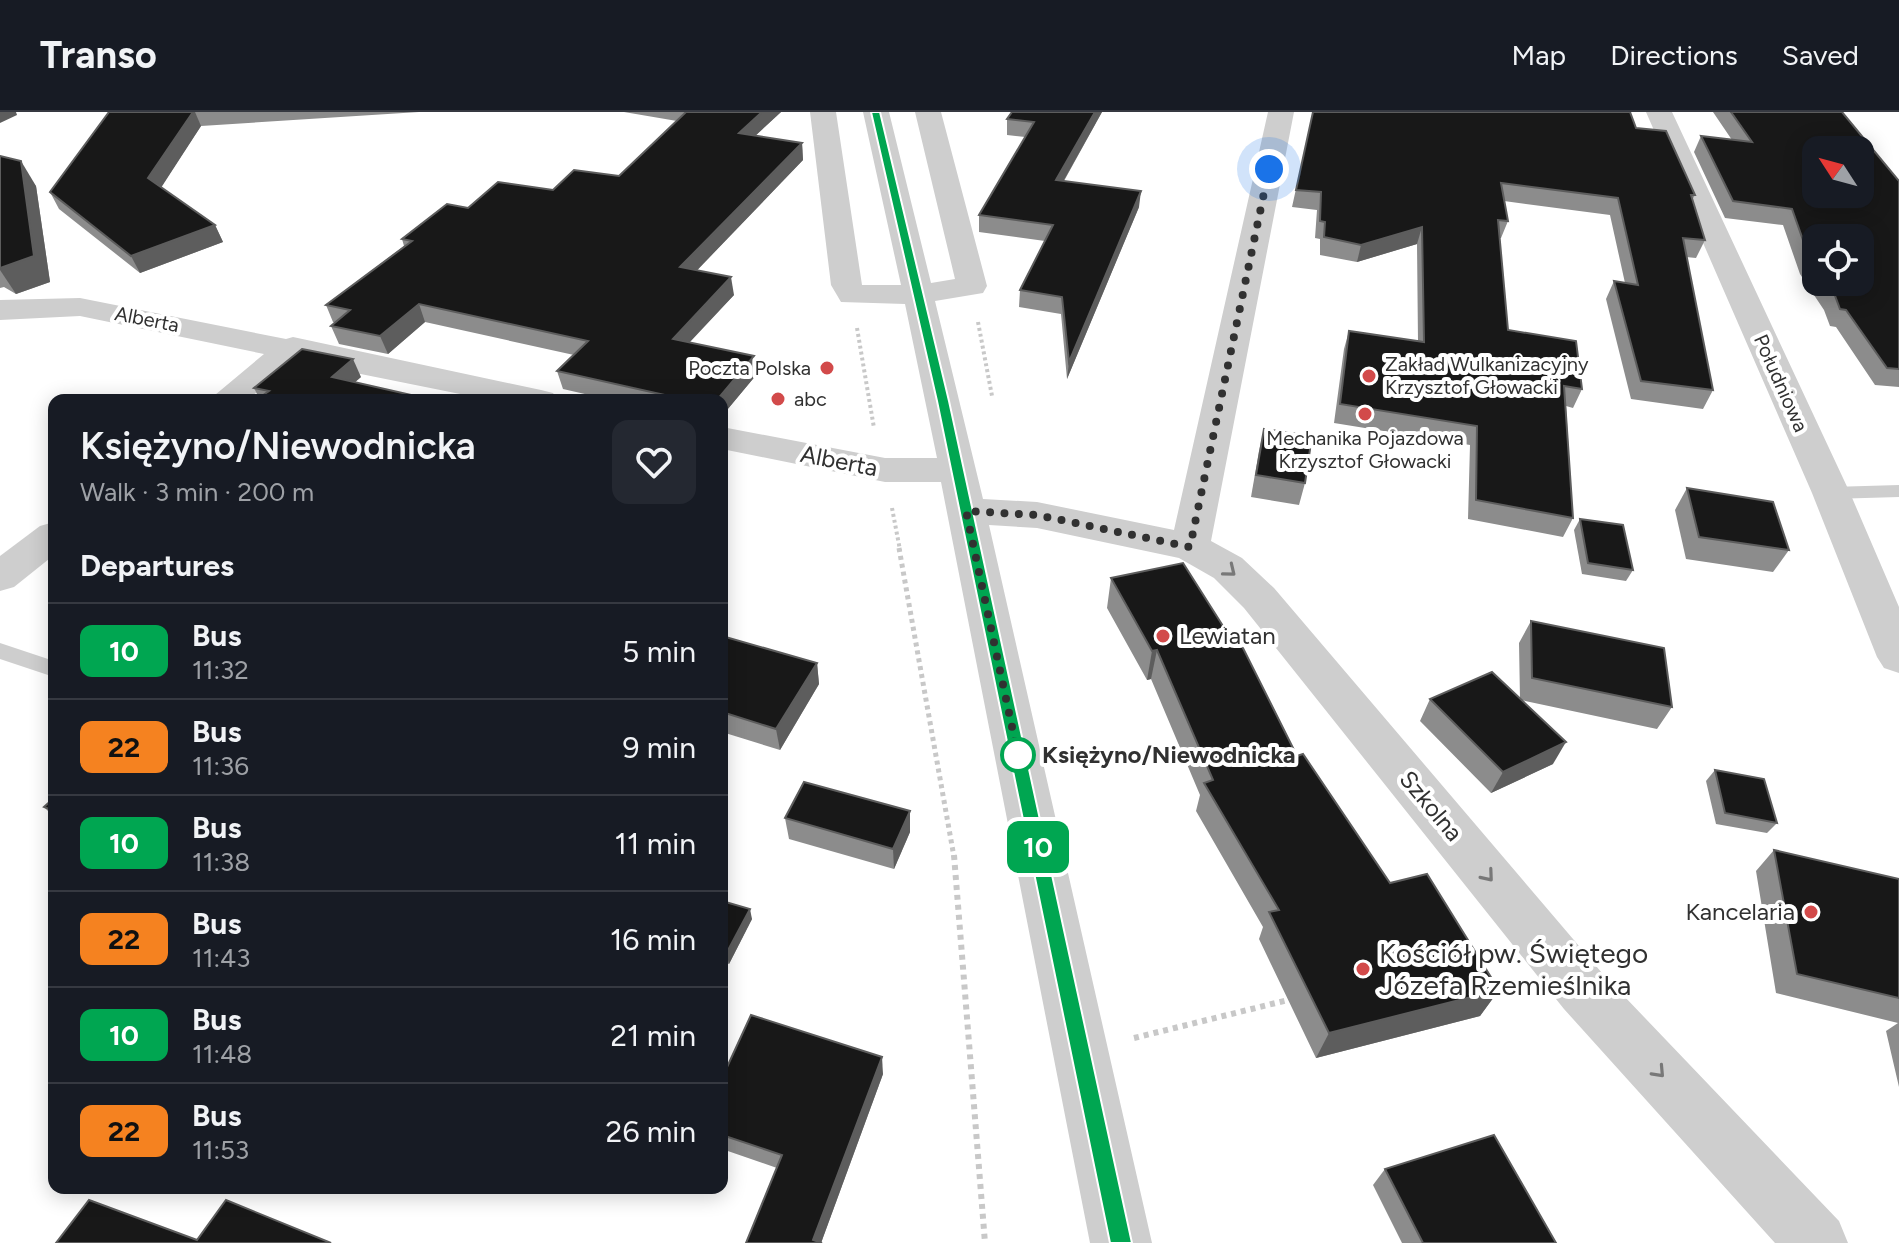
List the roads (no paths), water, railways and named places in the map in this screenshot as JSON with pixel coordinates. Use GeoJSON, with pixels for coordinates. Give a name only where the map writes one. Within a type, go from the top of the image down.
{"type":"FeatureCollection","features":[{"type":"Feature","properties":{"kind":"street"},"geometry":{"type":"LineString","coordinates":[[823,112],[846,285],[852,295],[917,294],[972,286],[928,112]]}},
{"type":"Feature","properties":{"kind":"street"},"geometry":{"type":"LineString","coordinates":[[876,112],[962,490],[1121,1243]]}},
{"type":"Feature","properties":{"kind":"street"},"geometry":{"type":"LineString","coordinates":[[1190,547],[1281,112]]}},
{"type":"Feature","properties":{"kind":"street","name":"Południowa"},"geometry":{"type":"LineString","coordinates":[[1659,112],[1831,493],[1899,657]]}},
{"type":"Feature","properties":{"kind":"street","name":"Alberta"},"geometry":{"type":"LineString","coordinates":[[0,310],[80,307],[293,347],[513,394]]}},
{"type":"Feature","properties":{"kind":"street"},"geometry":{"type":"LineString","coordinates":[[234,394],[293,347]]}},
{"type":"Feature","properties":{"kind":"street","name":"Alberta"},"geometry":{"type":"LineString","coordinates":[[728,439],[885,470],[962,490]]}},
{"type":"Feature","properties":{"kind":"street","name":"Szkolna"},"geometry":{"type":"LineString","coordinates":[[962,490],[1037,515],[1190,547],[1228,568],[1259,598],[1583,991],[1817,1243]]}},
{"type":"Feature","properties":{"kind":"street"},"geometry":{"type":"LineString","coordinates":[[0,577],[48,540]]}},
{"type":"Feature","properties":{"kind":"lane"},"geometry":{"type":"LineString","coordinates":[[1831,493],[1899,491]]}},
{"type":"Feature","properties":{"kind":"lane"},"geometry":{"type":"LineString","coordinates":[[0,651],[48,667]]}},
{"type":"Feature","properties":{"kind":"place","name":"Poczta Polska"},"geometry":{"type":"Point","coordinates":[827,368]}},
{"type":"Feature","properties":{"kind":"place","name":"Zakład Wulkanizacyjny Krzysztof Głowacki"},"geometry":{"type":"Point","coordinates":[1369,376]}},
{"type":"Feature","properties":{"kind":"place","name":"abc"},"geometry":{"type":"Point","coordinates":[778,399]}},
{"type":"Feature","properties":{"kind":"place","name":"Mechanika Pojazdowa Krzysztof Głowacki"},"geometry":{"type":"Point","coordinates":[1365,414]}},
{"type":"Feature","properties":{"kind":"place","name":"Lewiatan"},"geometry":{"type":"Point","coordinates":[1163,636]}},
{"type":"Feature","properties":{"kind":"place","name":"Księżyno/Niewodnicka"},"geometry":{"type":"Point","coordinates":[1018,755]}},
{"type":"Feature","properties":{"kind":"place","name":"Kancelaria"},"geometry":{"type":"Point","coordinates":[1811,912]}},
{"type":"Feature","properties":{"kind":"place","name":"Kościół pw. Świętego Józefa Rzemieślnika"},"geometry":{"type":"Point","coordinates":[1363,969]}}]}
